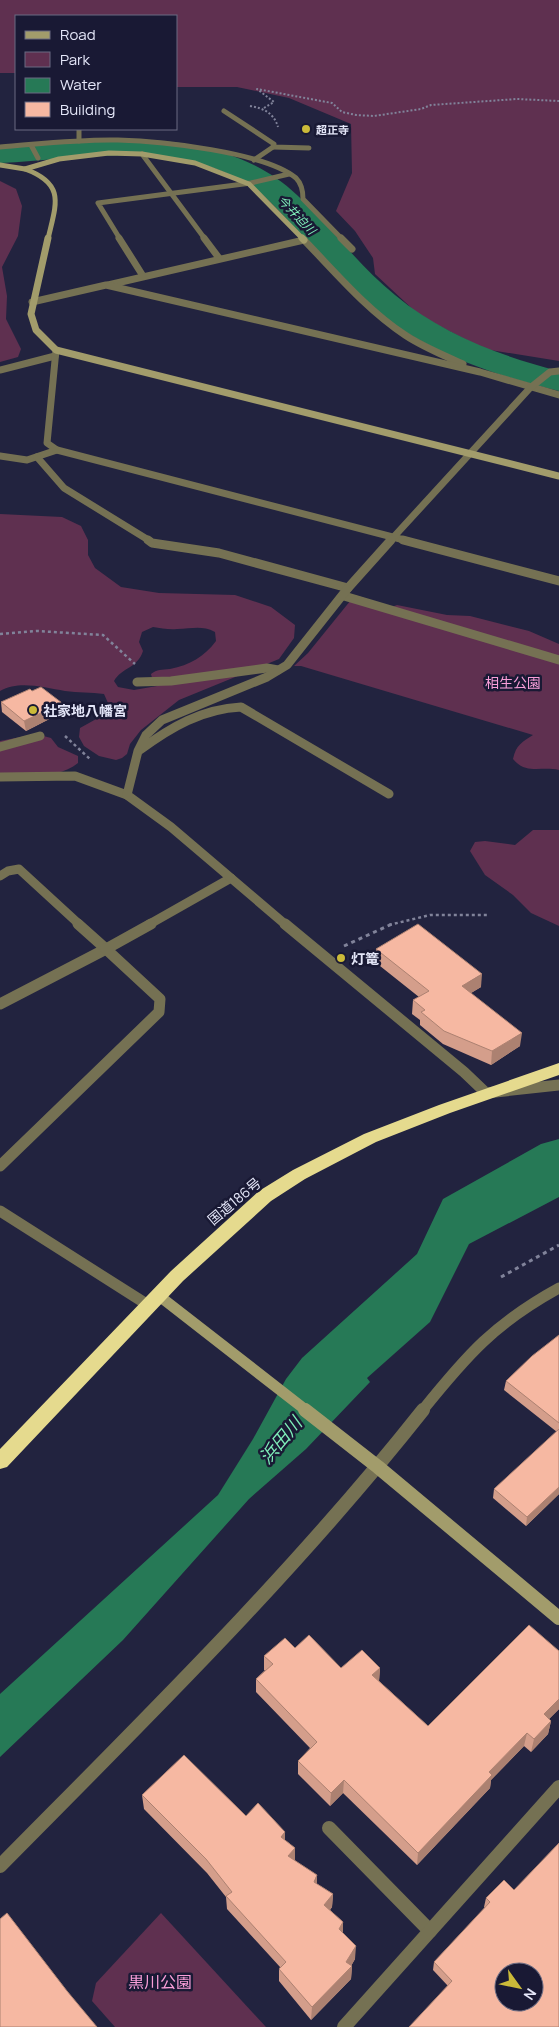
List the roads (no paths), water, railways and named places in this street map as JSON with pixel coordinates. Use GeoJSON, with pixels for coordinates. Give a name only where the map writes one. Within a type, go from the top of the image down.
{"type":"FeatureCollection","features":[{"type":"Feature","properties":{"kind":"highway","name":"国道186号"},"geometry":{"type":"LineString","coordinates":[[0,1461],[74,1387],[153,1300],[263,1196],[316,1164],[385,1131],[486,1093],[559,1069]]}},
{"type":"Feature","properties":{"kind":"street"},"geometry":{"type":"LineString","coordinates":[[224,111],[274,144],[273,147]]}},
{"type":"Feature","properties":{"kind":"street"},"geometry":{"type":"LineString","coordinates":[[79,130],[79,141]]}},
{"type":"Feature","properties":{"kind":"street"},"geometry":{"type":"LineString","coordinates":[[0,147],[79,141],[172,144],[271,163],[302,184],[303,199],[352,249]]}},
{"type":"Feature","properties":{"kind":"street"},"geometry":{"type":"LineString","coordinates":[[32,146],[38,158]]}},
{"type":"Feature","properties":{"kind":"street"},"geometry":{"type":"LineString","coordinates":[[254,160],[273,147],[309,148]]}},
{"type":"Feature","properties":{"kind":"street"},"geometry":{"type":"LineString","coordinates":[[25,169],[77,156],[109,153],[142,154],[195,162],[250,183],[360,298],[386,321],[426,347],[480,372]]}},
{"type":"Feature","properties":{"kind":"street"},"geometry":{"type":"LineString","coordinates":[[142,154],[219,258]]}},
{"type":"Feature","properties":{"kind":"street"},"geometry":{"type":"LineString","coordinates":[[0,166],[25,169],[49,180],[56,192],[56,203],[32,302],[32,323],[39,337],[56,353],[559,476]]}},
{"type":"Feature","properties":{"kind":"street"},"geometry":{"type":"LineString","coordinates":[[143,276],[98,203],[250,183],[289,174]]}},
{"type":"Feature","properties":{"kind":"street"},"geometry":{"type":"LineString","coordinates":[[32,302],[304,240]]}},
{"type":"Feature","properties":{"kind":"street"},"geometry":{"type":"LineString","coordinates":[[106,286],[480,372],[559,395]]}},
{"type":"Feature","properties":{"kind":"street"},"geometry":{"type":"LineString","coordinates":[[0,370],[56,353]]}},
{"type":"Feature","properties":{"kind":"street"},"geometry":{"type":"LineString","coordinates":[[56,353],[46,443],[57,450],[226,493],[393,540],[559,581]]}},
{"type":"Feature","properties":{"kind":"street"},"geometry":{"type":"LineString","coordinates":[[128,795],[138,751],[146,735],[162,720],[267,677],[287,665],[346,592],[533,386],[550,372],[559,372]]}},
{"type":"Feature","properties":{"kind":"street"},"geometry":{"type":"LineString","coordinates":[[0,456],[27,460],[57,450]]}},
{"type":"Feature","properties":{"kind":"street"},"geometry":{"type":"LineString","coordinates":[[37,457],[64,488],[152,543],[219,553],[559,660]]}},
{"type":"Feature","properties":{"kind":"street"},"geometry":{"type":"LineString","coordinates":[[137,682],[172,681],[267,668],[278,670]]}},
{"type":"Feature","properties":{"kind":"street"},"geometry":{"type":"LineString","coordinates":[[138,751],[158,736],[203,713],[214,709],[241,707],[389,794]]}},
{"type":"Feature","properties":{"kind":"street"},"geometry":{"type":"LineString","coordinates":[[0,747],[40,736]]}},
{"type":"Feature","properties":{"kind":"street"},"geometry":{"type":"LineString","coordinates":[[0,777],[75,776],[128,795],[171,827],[322,956],[464,1072],[486,1093],[559,1085]]}},
{"type":"Feature","properties":{"kind":"street"},"geometry":{"type":"LineString","coordinates":[[0,876],[8,871],[19,869],[160,998],[159,1012],[0,1166]]}},
{"type":"Feature","properties":{"kind":"street"},"geometry":{"type":"LineString","coordinates":[[0,1004],[106,949],[231,878]]}},
{"type":"Feature","properties":{"kind":"street"},"geometry":{"type":"LineString","coordinates":[[0,1211],[153,1300],[187,1316],[373,1464],[559,1618]]}},
{"type":"Feature","properties":{"kind":"street"},"geometry":{"type":"LineString","coordinates":[[0,1866],[183,1680],[310,1546],[373,1464],[460,1364],[487,1336],[526,1306],[559,1288]]}},
{"type":"Feature","properties":{"kind":"street"},"geometry":{"type":"LineString","coordinates":[[344,2027],[559,1787]]}},
{"type":"Feature","properties":{"kind":"street"},"geometry":{"type":"LineString","coordinates":[[329,1828],[430,1931]]}},
{"type":"Feature","properties":{"kind":"water","name":"浜田川"},"geometry":{"type":"Polygon","coordinates":[[[559,1139],[559,1197],[469,1244],[430,1322],[367,1378],[370,1382],[306,1449],[249,1499],[123,1640],[0,1757],[0,1694],[218,1495],[253,1439],[286,1379],[302,1358],[417,1254],[443,1199],[541,1144],[559,1139]]]}},
{"type":"Feature","properties":{"kind":"waterway","name":"今井迫川"},"geometry":{"type":"LineString","coordinates":[[0,155],[109,147],[164,148],[218,160],[239,168],[259,178],[273,189],[300,215],[362,283],[384,303],[406,319],[430,334],[479,357],[559,381]]}},
{"type":"Feature","properties":{"kind":"place","name":"超正寺"},"geometry":{"type":"Point","coordinates":[306,129]}},
{"type":"Feature","properties":{"kind":"place","name":"社家地八幡宮"},"geometry":{"type":"Point","coordinates":[33,710]}},
{"type":"Feature","properties":{"kind":"place","name":"灯篭"},"geometry":{"type":"Point","coordinates":[341,958]}},
{"type":"Feature","properties":{"kind":"park label","name":"相生公園"},"geometry":{"type":"Point","coordinates":[513,682]}},
{"type":"Feature","properties":{"kind":"park label","name":"黒川公園"},"geometry":{"type":"Point","coordinates":[160,1982]}}]}
